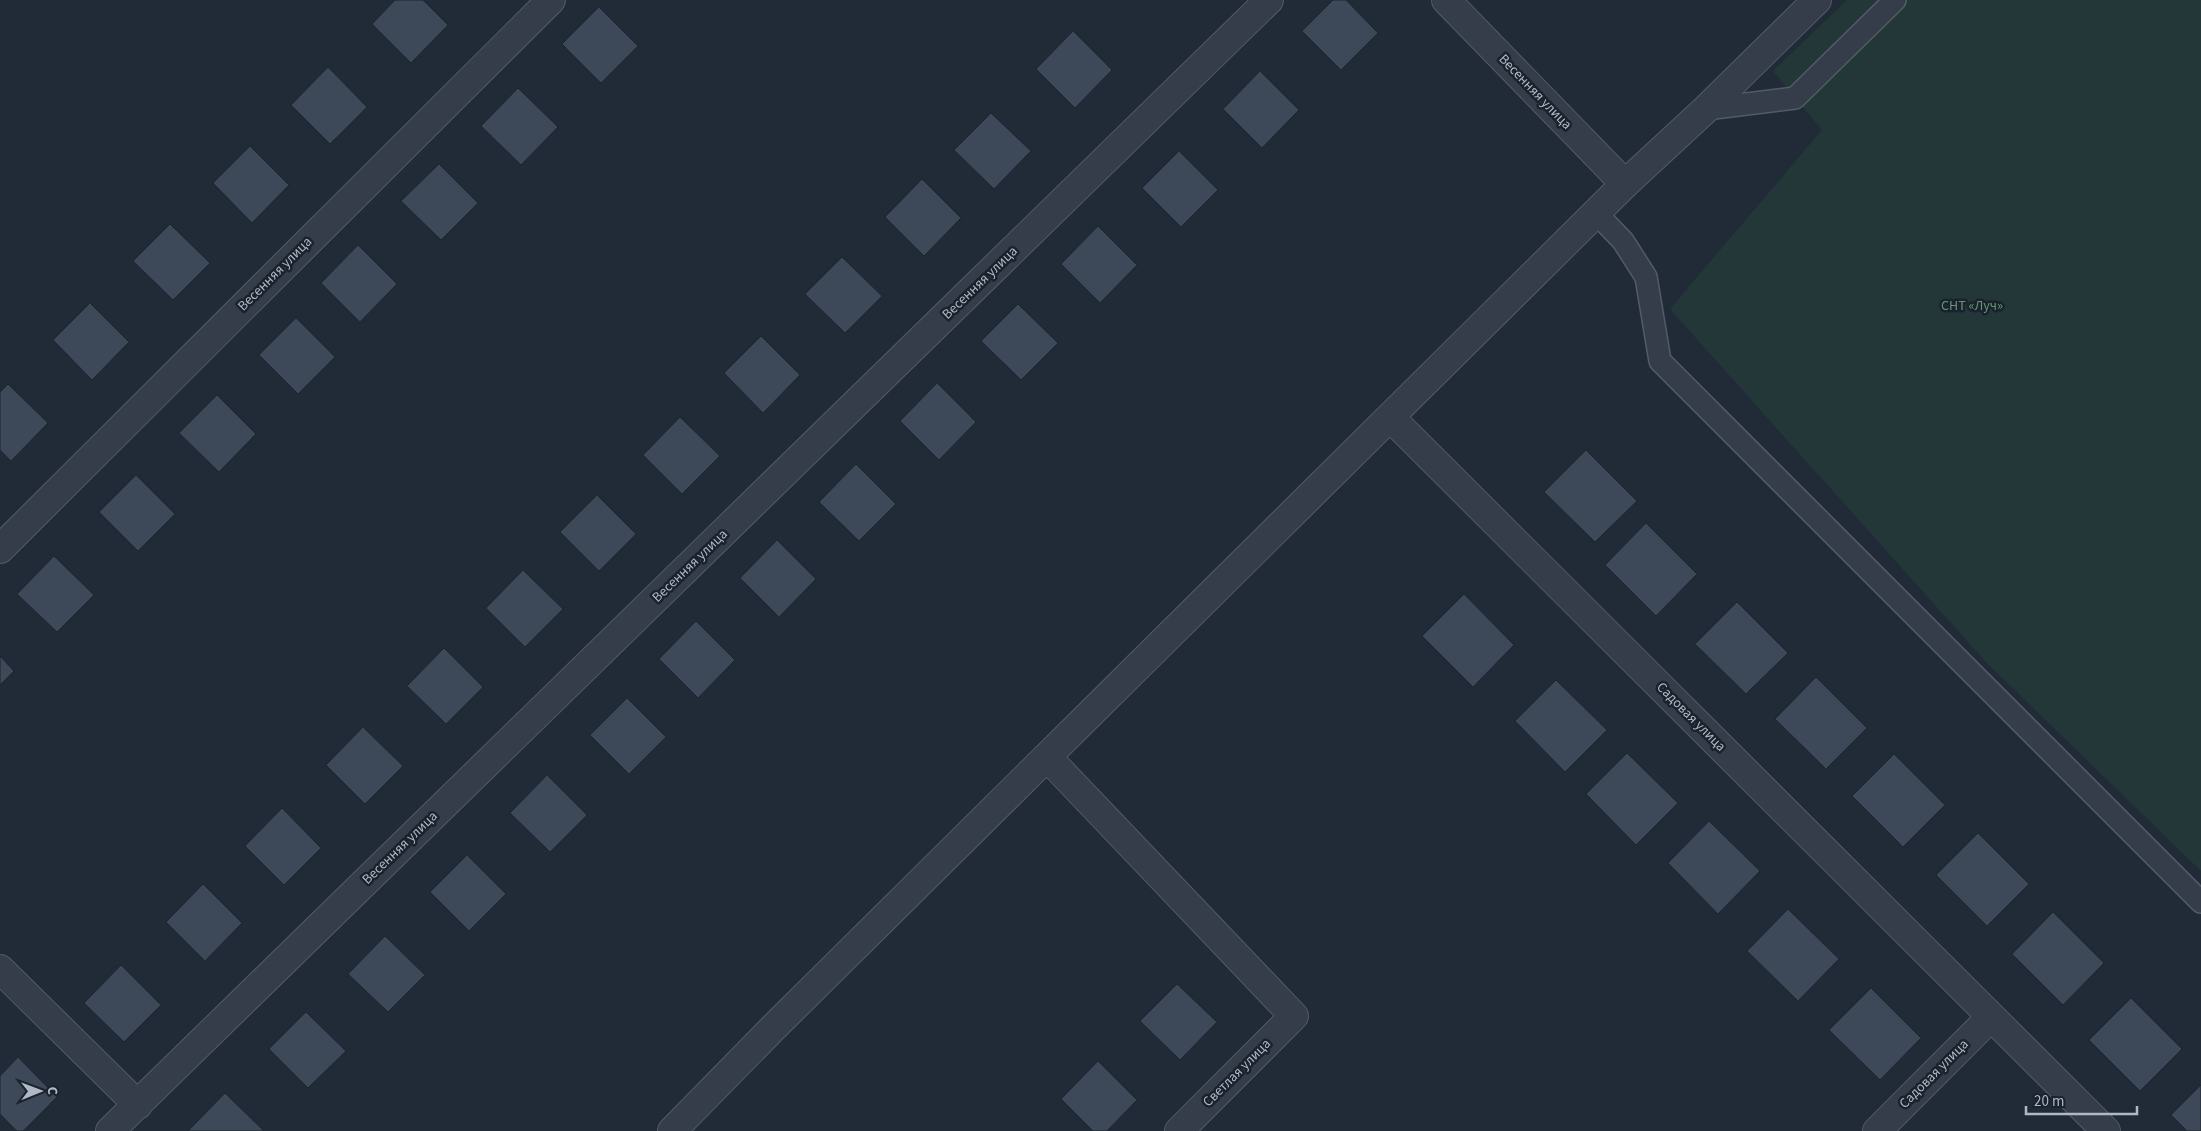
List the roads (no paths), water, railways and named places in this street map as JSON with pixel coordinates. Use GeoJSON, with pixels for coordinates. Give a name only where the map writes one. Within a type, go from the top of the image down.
{"type":"FeatureCollection","features":[{"type":"Feature","properties":{"kind":"street","name":"Весенняя улица"},"geometry":{"type":"LineString","coordinates":[[0,549],[551,0]]}},
{"type":"Feature","properties":{"kind":"street","name":"Весенняя улица"},"geometry":{"type":"LineString","coordinates":[[110,1131],[1269,0]]}},
{"type":"Feature","properties":{"kind":"street","name":"Весенняя улица"},"geometry":{"type":"LineString","coordinates":[[1446,0],[1625,184]]}},
{"type":"Feature","properties":{"kind":"street"},"geometry":{"type":"LineString","coordinates":[[672,1131],[1046,757],[1625,184],[1706,109],[1817,0]]}},
{"type":"Feature","properties":{"kind":"street","name":"Садовая улица"},"geometry":{"type":"LineString","coordinates":[[1390,417],[2106,1131]]}},
{"type":"Feature","properties":{"kind":"street","name":"Светлая улица"},"geometry":{"type":"LineString","coordinates":[[1046,757],[1294,1016],[1180,1131]]}},
{"type":"Feature","properties":{"kind":"street"},"geometry":{"type":"LineString","coordinates":[[0,969],[138,1105]]}},
{"type":"Feature","properties":{"kind":"street","name":"Садовая улица"},"geometry":{"type":"LineString","coordinates":[[1877,1131],[1992,1017]]}},
{"type":"Feature","properties":{"kind":"lane"},"geometry":{"type":"LineString","coordinates":[[1706,109],[1795,98],[1895,0]]}},
{"type":"Feature","properties":{"kind":"lane"},"geometry":{"type":"LineString","coordinates":[[1596,213],[1624,241],[1646,277],[1660,361],[2201,902]]}},
{"type":"Feature","properties":{"kind":"park label","name":"СНТ «Луч»"},"geometry":{"type":"Point","coordinates":[1972,306]}}]}
